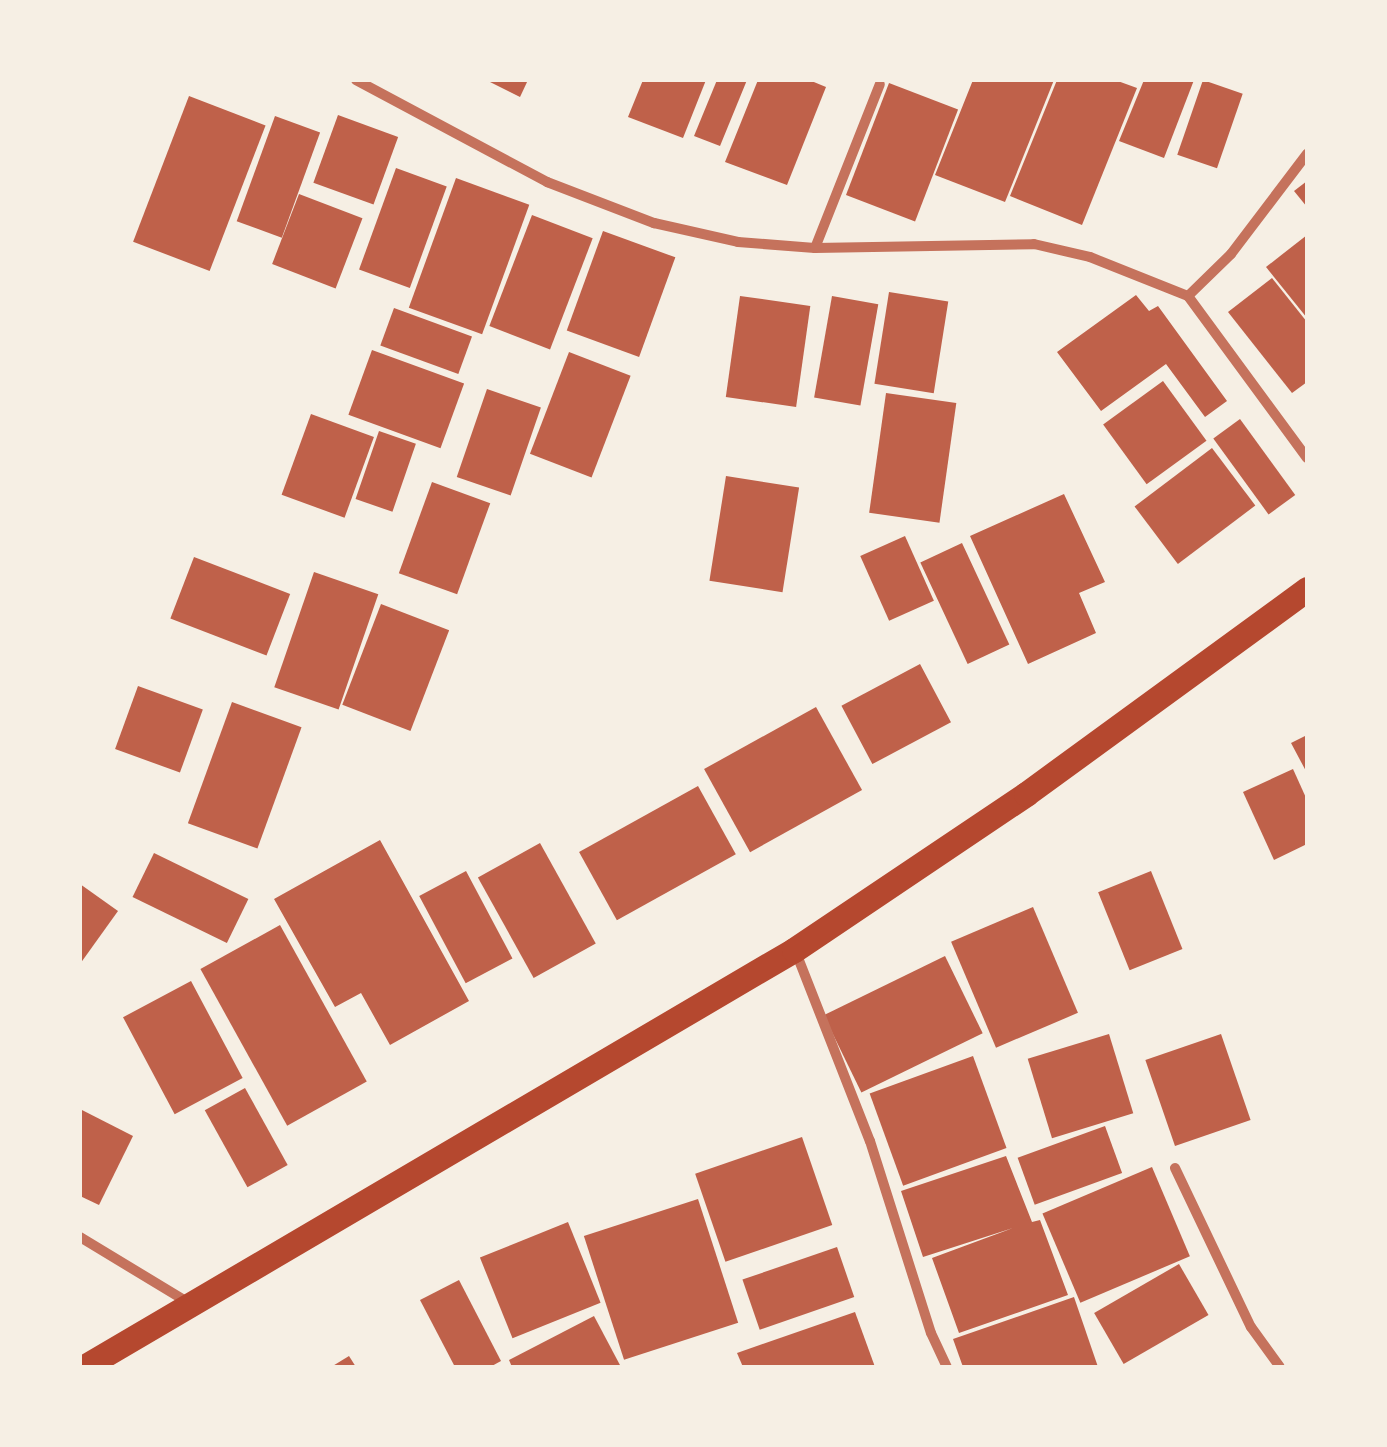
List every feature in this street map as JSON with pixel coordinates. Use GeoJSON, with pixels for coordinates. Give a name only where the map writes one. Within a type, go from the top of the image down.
{"type":"FeatureCollection","features":[{"type":"Feature","properties":{"kind":"main road"},"geometry":{"type":"LineString","coordinates":[[84,1367],[194,1306],[794,950],[1026,794],[1307,589]]}},
{"type":"Feature","properties":{"kind":"street"},"geometry":{"type":"LineString","coordinates":[[356,80],[547,182],[654,223],[738,242],[815,248],[1034,244],[1090,257],[1188,296],[1307,458]]}},
{"type":"Feature","properties":{"kind":"street"},"geometry":{"type":"LineString","coordinates":[[815,248],[880,84]]}},
{"type":"Feature","properties":{"kind":"street"},"geometry":{"type":"LineString","coordinates":[[1188,296],[1231,254],[1307,154]]}},
{"type":"Feature","properties":{"kind":"street"},"geometry":{"type":"LineString","coordinates":[[794,950],[870,1141],[931,1333],[947,1367]]}},
{"type":"Feature","properties":{"kind":"street"},"geometry":{"type":"LineString","coordinates":[[1175,1168],[1251,1328],[1280,1367]]}},
{"type":"Feature","properties":{"kind":"street"},"geometry":{"type":"LineString","coordinates":[[80,1237],[194,1306]]}},
{"type":"Feature","properties":{"kind":"building"},"geometry":{"type":"Polygon","coordinates":[[[486,80],[528,80],[520,97],[486,80]]]}},
{"type":"Feature","properties":{"kind":"building"},"geometry":{"type":"Polygon","coordinates":[[[643,80],[706,80],[683,138],[628,117],[643,80]]]}},
{"type":"Feature","properties":{"kind":"building"},"geometry":{"type":"Polygon","coordinates":[[[717,80],[747,80],[720,146],[694,136],[717,80]]]}},
{"type":"Feature","properties":{"kind":"building"},"geometry":{"type":"Polygon","coordinates":[[[758,80],[809,80],[826,87],[787,185],[725,162],[758,80]]]}},
{"type":"Feature","properties":{"kind":"building"},"geometry":{"type":"Polygon","coordinates":[[[973,80],[1054,80],[1005,202],[935,175],[973,80]]]}},
{"type":"Feature","properties":{"kind":"building"},"geometry":{"type":"Polygon","coordinates":[[[1057,80],[1115,80],[1137,88],[1082,225],[1010,196],[1057,80]]]}},
{"type":"Feature","properties":{"kind":"building"},"geometry":{"type":"Polygon","coordinates":[[[1144,80],[1194,80],[1164,158],[1119,141],[1144,80]]]}},
{"type":"Feature","properties":{"kind":"building"},"geometry":{"type":"Polygon","coordinates":[[[1203,80],[1243,94],[1217,168],[1177,155],[1203,80]]]}},
{"type":"Feature","properties":{"kind":"building"},"geometry":{"type":"Polygon","coordinates":[[[889,83],[958,110],[915,222],[846,195],[889,83]]]}},
{"type":"Feature","properties":{"kind":"building"},"geometry":{"type":"Polygon","coordinates":[[[189,96],[266,125],[210,271],[133,242],[189,96]]]}},
{"type":"Feature","properties":{"kind":"building"},"geometry":{"type":"Polygon","coordinates":[[[338,115],[398,137],[374,205],[313,183],[338,115]]]}},
{"type":"Feature","properties":{"kind":"building"},"geometry":{"type":"Polygon","coordinates":[[[275,116],[320,132],[282,238],[237,221],[275,116]]]}},
{"type":"Feature","properties":{"kind":"building"},"geometry":{"type":"Polygon","coordinates":[[[396,168],[447,186],[410,288],[359,269],[396,168]]]}},
{"type":"Feature","properties":{"kind":"building"},"geometry":{"type":"Polygon","coordinates":[[[456,178],[529,205],[482,334],[409,308],[456,178]]]}},
{"type":"Feature","properties":{"kind":"building"},"geometry":{"type":"Polygon","coordinates":[[[1307,181],[1307,207],[1294,191],[1307,181]]]}},
{"type":"Feature","properties":{"kind":"building"},"geometry":{"type":"Polygon","coordinates":[[[299,194],[362,218],[336,288],[272,264],[299,194]]]}},
{"type":"Feature","properties":{"kind":"building"},"geometry":{"type":"Polygon","coordinates":[[[532,215],[593,238],[550,349],[489,326],[532,215]]]}},
{"type":"Feature","properties":{"kind":"building"},"geometry":{"type":"Polygon","coordinates":[[[603,231],[675,257],[639,357],[567,331],[603,231]]]}},
{"type":"Feature","properties":{"kind":"building"},"geometry":{"type":"Polygon","coordinates":[[[1307,235],[1307,318],[1266,267],[1307,235]]]}},
{"type":"Feature","properties":{"kind":"building"},"geometry":{"type":"Polygon","coordinates":[[[1272,278],[1307,322],[1307,382],[1292,393],[1228,312],[1272,278]]]}},
{"type":"Feature","properties":{"kind":"building"},"geometry":{"type":"Polygon","coordinates":[[[889,292],[948,301],[934,393],[874,384],[889,292]]]}},
{"type":"Feature","properties":{"kind":"building"},"geometry":{"type":"Polygon","coordinates":[[[1136,295],[1149,311],[1158,306],[1227,401],[1205,417],[1166,364],[1101,411],[1057,352],[1136,295]]]}},
{"type":"Feature","properties":{"kind":"building"},"geometry":{"type":"Polygon","coordinates":[[[740,296],[810,306],[796,407],[726,397],[740,296]]]}},
{"type":"Feature","properties":{"kind":"building"},"geometry":{"type":"Polygon","coordinates":[[[832,296],[878,304],[860,406],[814,397],[832,296]]]}},
{"type":"Feature","properties":{"kind":"building"},"geometry":{"type":"Polygon","coordinates":[[[394,308],[472,336],[458,374],[380,346],[394,308]]]}},
{"type":"Feature","properties":{"kind":"building"},"geometry":{"type":"Polygon","coordinates":[[[372,350],[464,384],[440,448],[348,415],[372,350]]]}},
{"type":"Feature","properties":{"kind":"building"},"geometry":{"type":"Polygon","coordinates":[[[569,352],[631,376],[592,477],[530,454],[569,352]]]}},
{"type":"Feature","properties":{"kind":"building"},"geometry":{"type":"Polygon","coordinates":[[[1163,381],[1206,441],[1147,484],[1103,424],[1163,381]]]}},
{"type":"Feature","properties":{"kind":"building"},"geometry":{"type":"Polygon","coordinates":[[[487,389],[541,408],[511,495],[457,477],[487,389]]]}},
{"type":"Feature","properties":{"kind":"building"},"geometry":{"type":"Polygon","coordinates":[[[886,393],[956,403],[939,523],[869,513],[886,393]]]}},
{"type":"Feature","properties":{"kind":"building"},"geometry":{"type":"Polygon","coordinates":[[[311,414],[374,437],[345,518],[282,495],[311,414]]]}},
{"type":"Feature","properties":{"kind":"building"},"geometry":{"type":"Polygon","coordinates":[[[1240,419],[1295,495],[1269,514],[1213,438],[1240,419]]]}},
{"type":"Feature","properties":{"kind":"building"},"geometry":{"type":"Polygon","coordinates":[[[379,431],[416,444],[392,512],[356,499],[379,431]]]}},
{"type":"Feature","properties":{"kind":"building"},"geometry":{"type":"Polygon","coordinates":[[[1212,448],[1255,506],[1178,564],[1135,506],[1212,448]]]}},
{"type":"Feature","properties":{"kind":"building"},"geometry":{"type":"Polygon","coordinates":[[[726,476],[799,488],[783,592],[709,581],[726,476]]]}},
{"type":"Feature","properties":{"kind":"building"},"geometry":{"type":"Polygon","coordinates":[[[432,482],[490,503],[457,594],[399,573],[432,482]]]}},
{"type":"Feature","properties":{"kind":"building"},"geometry":{"type":"Polygon","coordinates":[[[1064,494],[1105,582],[1079,593],[1096,633],[1028,664],[970,536],[1064,494]]]}},
{"type":"Feature","properties":{"kind":"building"},"geometry":{"type":"Polygon","coordinates":[[[905,536],[934,601],[889,621],[860,556],[905,536]]]}},
{"type":"Feature","properties":{"kind":"building"},"geometry":{"type":"Polygon","coordinates":[[[962,543],[1009,645],[968,664],[920,562],[962,543]]]}},
{"type":"Feature","properties":{"kind":"building"},"geometry":{"type":"Polygon","coordinates":[[[194,557],[290,594],[267,656],[170,619],[194,557]]]}},
{"type":"Feature","properties":{"kind":"building"},"geometry":{"type":"Polygon","coordinates":[[[314,572],[378,594],[339,709],[274,687],[314,572]]]}},
{"type":"Feature","properties":{"kind":"building"},"geometry":{"type":"Polygon","coordinates":[[[381,604],[449,630],[410,731],[342,705],[381,604]]]}},
{"type":"Feature","properties":{"kind":"building"},"geometry":{"type":"Polygon","coordinates":[[[920,664],[951,722],[872,764],[841,706],[920,664]]]}},
{"type":"Feature","properties":{"kind":"building"},"geometry":{"type":"Polygon","coordinates":[[[138,686],[203,710],[180,773],[115,749],[138,686]]]}},
{"type":"Feature","properties":{"kind":"building"},"geometry":{"type":"Polygon","coordinates":[[[232,702],[302,727],[257,849],[188,823],[232,702]]]}},
{"type":"Feature","properties":{"kind":"building"},"geometry":{"type":"Polygon","coordinates":[[[816,707],[862,790],[750,852],[704,769],[816,707]]]}},
{"type":"Feature","properties":{"kind":"building"},"geometry":{"type":"Polygon","coordinates":[[[1307,735],[1307,773],[1291,743],[1307,735]]]}},
{"type":"Feature","properties":{"kind":"building"},"geometry":{"type":"Polygon","coordinates":[[[1293,769],[1307,800],[1307,844],[1274,860],[1243,792],[1293,769]]]}},
{"type":"Feature","properties":{"kind":"building"},"geometry":{"type":"Polygon","coordinates":[[[698,786],[736,854],[617,920],[579,852],[698,786]]]}},
{"type":"Feature","properties":{"kind":"building"},"geometry":{"type":"Polygon","coordinates":[[[380,840],[469,1001],[390,1045],[361,993],[335,1007],[274,899],[380,840]]]}},
{"type":"Feature","properties":{"kind":"building"},"geometry":{"type":"Polygon","coordinates":[[[540,843],[596,944],[534,978],[478,877],[540,843]]]}},
{"type":"Feature","properties":{"kind":"building"},"geometry":{"type":"Polygon","coordinates":[[[154,853],[248,899],[227,943],[133,897],[154,853]]]}},
{"type":"Feature","properties":{"kind":"building"},"geometry":{"type":"Polygon","coordinates":[[[466,871],[512,958],[466,983],[419,896],[466,871]]]}},
{"type":"Feature","properties":{"kind":"building"},"geometry":{"type":"Polygon","coordinates":[[[1151,871],[1182,949],[1130,970],[1098,892],[1151,871]]]}},
{"type":"Feature","properties":{"kind":"building"},"geometry":{"type":"Polygon","coordinates":[[[80,884],[118,911],[80,964],[80,884]]]}},
{"type":"Feature","properties":{"kind":"building"},"geometry":{"type":"Polygon","coordinates":[[[1033,907],[1078,1013],[996,1048],[951,942],[1033,907]]]}},
{"type":"Feature","properties":{"kind":"building"},"geometry":{"type":"Polygon","coordinates":[[[280,925],[367,1082],[287,1126],[200,969],[280,925]]]}},
{"type":"Feature","properties":{"kind":"building"},"geometry":{"type":"Polygon","coordinates":[[[945,956],[983,1033],[861,1092],[824,1015],[945,956]]]}},
{"type":"Feature","properties":{"kind":"building"},"geometry":{"type":"Polygon","coordinates":[[[191,981],[243,1078],[175,1114],[123,1017],[191,981]]]}},
{"type":"Feature","properties":{"kind":"building"},"geometry":{"type":"Polygon","coordinates":[[[1109,1034],[1133,1113],[1052,1138],[1028,1059],[1109,1034]]]}},
{"type":"Feature","properties":{"kind":"building"},"geometry":{"type":"Polygon","coordinates":[[[1221,1034],[1251,1120],[1175,1146],[1145,1060],[1221,1034]]]}},
{"type":"Feature","properties":{"kind":"building"},"geometry":{"type":"Polygon","coordinates":[[[973,1056],[1007,1148],[903,1186],[870,1094],[973,1056]]]}},
{"type":"Feature","properties":{"kind":"building"},"geometry":{"type":"Polygon","coordinates":[[[245,1088],[288,1165],[247,1187],[205,1110],[245,1088]]]}},
{"type":"Feature","properties":{"kind":"building"},"geometry":{"type":"Polygon","coordinates":[[[80,1109],[133,1136],[99,1205],[80,1196],[80,1109]]]}},
{"type":"Feature","properties":{"kind":"building"},"geometry":{"type":"Polygon","coordinates":[[[1105,1126],[1122,1173],[1035,1205],[1018,1158],[1105,1126]]]}},
{"type":"Feature","properties":{"kind":"building"},"geometry":{"type":"Polygon","coordinates":[[[802,1137],[832,1225],[725,1262],[695,1174],[802,1137]]]}},
{"type":"Feature","properties":{"kind":"building"},"geometry":{"type":"Polygon","coordinates":[[[1006,1156],[1032,1222],[1040,1220],[1068,1295],[959,1333],[932,1258],[1013,1228],[923,1257],[901,1191],[1006,1156]]]}},
{"type":"Feature","properties":{"kind":"building"},"geometry":{"type":"Polygon","coordinates":[[[1152,1167],[1190,1256],[1080,1303],[1042,1213],[1152,1167]]]}},
{"type":"Feature","properties":{"kind":"building"},"geometry":{"type":"Polygon","coordinates":[[[698,1199],[738,1323],[624,1360],[584,1236],[698,1199]]]}},
{"type":"Feature","properties":{"kind":"building"},"geometry":{"type":"Polygon","coordinates":[[[568,1222],[601,1303],[513,1338],[480,1258],[568,1222]]]}},
{"type":"Feature","properties":{"kind":"building"},"geometry":{"type":"Polygon","coordinates":[[[837,1247],[854,1297],[760,1330],[742,1280],[837,1247]]]}},
{"type":"Feature","properties":{"kind":"building"},"geometry":{"type":"Polygon","coordinates":[[[1179,1264],[1208,1315],[1124,1364],[1094,1313],[1179,1264]]]}},
{"type":"Feature","properties":{"kind":"building"},"geometry":{"type":"Polygon","coordinates":[[[459,1280],[501,1361],[490,1367],[455,1367],[420,1300],[459,1280]]]}},
{"type":"Feature","properties":{"kind":"building"},"geometry":{"type":"Polygon","coordinates":[[[1074,1297],[1098,1367],[963,1367],[953,1339],[1074,1297]]]}},
{"type":"Feature","properties":{"kind":"building"},"geometry":{"type":"Polygon","coordinates":[[[855,1312],[875,1367],[743,1367],[737,1353],[855,1312]]]}},
{"type":"Feature","properties":{"kind":"building"},"geometry":{"type":"Polygon","coordinates":[[[594,1316],[621,1367],[512,1367],[509,1360],[594,1316]]]}},
{"type":"Feature","properties":{"kind":"building"},"geometry":{"type":"Polygon","coordinates":[[[349,1356],[356,1367],[331,1367],[349,1356]]]}}]}
